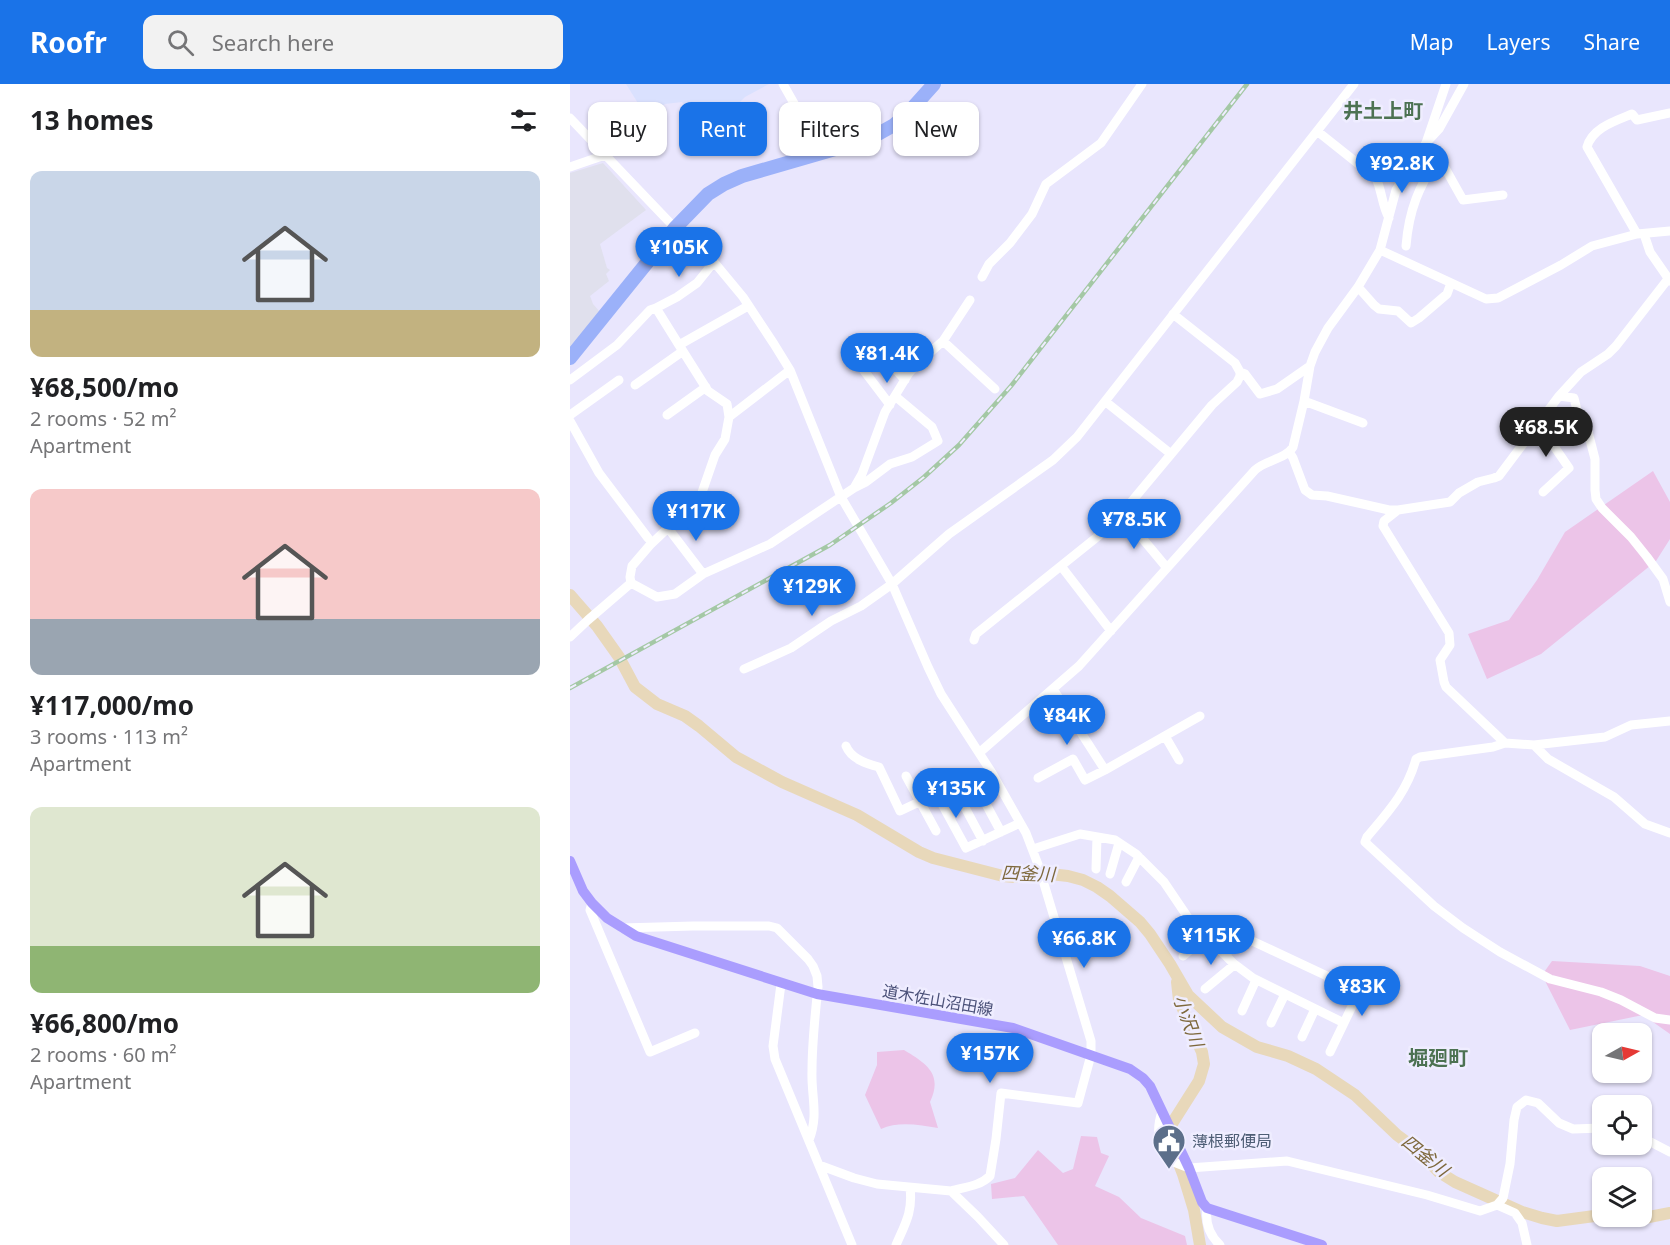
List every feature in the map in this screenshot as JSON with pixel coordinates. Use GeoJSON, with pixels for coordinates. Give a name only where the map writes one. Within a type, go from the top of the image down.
{"type":"FeatureCollection","features":[{"type":"Feature","properties":{"kind":"highway"},"geometry":{"type":"LineString","coordinates":[[881,132],[908,113],[934,84]]}},
{"type":"Feature","properties":{"kind":"highway"},"geometry":{"type":"LineString","coordinates":[[570,358],[675,228],[699,203],[724,184],[742,176],[809,156]]}},
{"type":"Feature","properties":{"kind":"main road","name":"道木佐山沼田線"},"geometry":{"type":"LineString","coordinates":[[570,861],[592,903],[607,918],[636,936],[817,994],[1013,1028],[1124,1066],[1137,1073],[1150,1086],[1174,1137],[1184,1165],[1207,1208]]}},
{"type":"Feature","properties":{"kind":"main road"},"geometry":{"type":"LineString","coordinates":[[1207,1208],[1322,1245]]}},
{"type":"Feature","properties":{"kind":"street"},"geometry":{"type":"LineString","coordinates":[[783,84],[793,102]]}},
{"type":"Feature","properties":{"kind":"street"},"geometry":{"type":"LineString","coordinates":[[982,277],[989,264],[1010,243],[1032,214],[1046,184],[1101,143],[1142,84]]}},
{"type":"Feature","properties":{"kind":"street"},"geometry":{"type":"LineString","coordinates":[[744,669],[791,648],[831,621],[861,606],[892,584],[949,534],[1053,460],[1077,437],[1354,84]]}},
{"type":"Feature","properties":{"kind":"street"},"geometry":{"type":"LineString","coordinates":[[1426,143],[1446,84]]}},
{"type":"Feature","properties":{"kind":"street"},"geometry":{"type":"LineString","coordinates":[[979,753],[1078,666],[1255,470],[1262,464],[1290,453],[1304,401],[1310,366],[1328,328],[1358,287],[1380,250],[1396,190],[1426,143],[1439,129],[1464,84]]}},
{"type":"Feature","properties":{"kind":"street"},"geometry":{"type":"LineString","coordinates":[[1290,453],[1308,494],[1378,508],[1398,510],[1450,501],[1471,486],[1499,476],[1559,396],[1581,372],[1616,346],[1669,280],[1587,147],[1589,139],[1608,124],[1632,114],[1637,120],[1670,113]]}},
{"type":"Feature","properties":{"kind":"street"},"geometry":{"type":"LineString","coordinates":[[570,118],[588,137]]}},
{"type":"Feature","properties":{"kind":"street"},"geometry":{"type":"LineString","coordinates":[[1317,131],[1376,178],[1381,188],[1384,210],[1389,218]]}},
{"type":"Feature","properties":{"kind":"street"},"geometry":{"type":"LineString","coordinates":[[1426,143],[1438,156],[1463,200],[1503,195]]}},
{"type":"Feature","properties":{"kind":"street"},"geometry":{"type":"LineString","coordinates":[[570,167],[602,156]]}},
{"type":"Feature","properties":{"kind":"street"},"geometry":{"type":"LineString","coordinates":[[606,156],[675,228],[685,233],[714,262],[748,306],[790,370],[841,497],[892,584],[941,694],[992,773],[1026,833],[1046,888],[1091,1041],[1091,1055],[1078,1103],[1001,1093],[990,1176],[974,1186],[951,1191],[910,1188],[868,1182],[819,1165]]}},
{"type":"Feature","properties":{"kind":"street"},"geometry":{"type":"LineString","coordinates":[[1406,246],[1414,201],[1438,156]]}},
{"type":"Feature","properties":{"kind":"street"},"geometry":{"type":"LineString","coordinates":[[1380,250],[1491,300],[1561,265],[1592,246],[1641,234],[1670,231]]}},
{"type":"Feature","properties":{"kind":"street"},"geometry":{"type":"LineString","coordinates":[[570,380],[617,345],[651,310],[677,297],[697,283],[714,262]]}},
{"type":"Feature","properties":{"kind":"street"},"geometry":{"type":"LineString","coordinates":[[1358,287],[1374,306],[1379,309],[1398,311],[1411,323],[1447,294],[1451,283]]}},
{"type":"Feature","properties":{"kind":"street"},"geometry":{"type":"LineString","coordinates":[[854,488],[862,474],[885,412],[905,380],[920,361],[943,341],[970,300]]}},
{"type":"Feature","properties":{"kind":"street"},"geometry":{"type":"LineString","coordinates":[[635,385],[681,348],[748,306]]}},
{"type":"Feature","properties":{"kind":"street"},"geometry":{"type":"LineString","coordinates":[[631,583],[632,566],[650,545],[699,501],[715,455],[725,439],[729,417],[727,405],[706,387],[656,308]]}},
{"type":"Feature","properties":{"kind":"street"},"geometry":{"type":"LineString","coordinates":[[1173,314],[1235,363],[1260,394],[1277,389],[1310,366]]}},
{"type":"Feature","properties":{"kind":"street"},"geometry":{"type":"LineString","coordinates":[[868,340],[905,380]]}},
{"type":"Feature","properties":{"kind":"street"},"geometry":{"type":"LineString","coordinates":[[943,341],[995,389]]}},
{"type":"Feature","properties":{"kind":"street"},"geometry":{"type":"LineString","coordinates":[[860,364],[890,405]]}},
{"type":"Feature","properties":{"kind":"street"},"geometry":{"type":"LineString","coordinates":[[729,417],[790,370]]}},
{"type":"Feature","properties":{"kind":"street"},"geometry":{"type":"LineString","coordinates":[[974,640],[976,634],[1104,532],[1122,514],[1212,405],[1237,382],[1240,372]]}},
{"type":"Feature","properties":{"kind":"street"},"geometry":{"type":"LineString","coordinates":[[570,415],[619,380]]}},
{"type":"Feature","properties":{"kind":"street"},"geometry":{"type":"LineString","coordinates":[[667,415],[706,387]]}},
{"type":"Feature","properties":{"kind":"street"},"geometry":{"type":"LineString","coordinates":[[631,583],[657,597],[675,594],[704,574],[770,544],[890,464],[912,458],[938,441],[932,427],[895,396]]}},
{"type":"Feature","properties":{"kind":"street"},"geometry":{"type":"LineString","coordinates":[[1559,396],[1574,398],[1578,414],[1588,432],[1595,459],[1596,499],[1631,537],[1663,579],[1670,602]]}},
{"type":"Feature","properties":{"kind":"street"},"geometry":{"type":"LineString","coordinates":[[1304,401],[1363,423]]}},
{"type":"Feature","properties":{"kind":"street"},"geometry":{"type":"LineString","coordinates":[[1106,402],[1171,454]]}},
{"type":"Feature","properties":{"kind":"street"},"geometry":{"type":"LineString","coordinates":[[570,421],[598,473],[648,538]]}},
{"type":"Feature","properties":{"kind":"street"},"geometry":{"type":"LineString","coordinates":[[1538,423],[1569,468],[1543,492]]}},
{"type":"Feature","properties":{"kind":"street"},"geometry":{"type":"LineString","coordinates":[[1398,510],[1384,521],[1383,526],[1449,633],[1450,645],[1440,660],[1444,685],[1505,743]]}},
{"type":"Feature","properties":{"kind":"street"},"geometry":{"type":"LineString","coordinates":[[1122,514],[1167,568]]}},
{"type":"Feature","properties":{"kind":"street"},"geometry":{"type":"LineString","coordinates":[[668,528],[704,574]]}},
{"type":"Feature","properties":{"kind":"street"},"geometry":{"type":"LineString","coordinates":[[1061,566],[1111,631]]}},
{"type":"Feature","properties":{"kind":"street"},"geometry":{"type":"LineString","coordinates":[[570,638],[631,583]]}},
{"type":"Feature","properties":{"kind":"street"},"geometry":{"type":"LineString","coordinates":[[1053,689],[1105,770]]}},
{"type":"Feature","properties":{"kind":"street"},"geometry":{"type":"LineString","coordinates":[[1038,778],[1072,759],[1085,780],[1200,716]]}},
{"type":"Feature","properties":{"kind":"street"},"geometry":{"type":"LineString","coordinates":[[1670,721],[1631,725],[1605,737],[1534,745],[1505,743],[1493,747],[1420,757],[1416,759],[1412,774],[1399,799],[1365,842],[1434,906],[1500,952],[1550,979],[1601,992],[1655,1018],[1670,1020]]}},
{"type":"Feature","properties":{"kind":"street"},"geometry":{"type":"LineString","coordinates":[[1165,736],[1179,760]]}},
{"type":"Feature","properties":{"kind":"street"},"geometry":{"type":"LineString","coordinates":[[1534,745],[1548,759],[1614,797],[1645,824],[1670,833]]}},
{"type":"Feature","properties":{"kind":"street"},"geometry":{"type":"LineString","coordinates":[[846,746],[849,752],[865,764],[879,767],[900,812],[936,793],[992,773]]}},
{"type":"Feature","properties":{"kind":"street"},"geometry":{"type":"LineString","coordinates":[[906,776],[936,831]]}},
{"type":"Feature","properties":{"kind":"street"},"geometry":{"type":"LineString","coordinates":[[973,780],[1001,832]]}},
{"type":"Feature","properties":{"kind":"street"},"geometry":{"type":"LineString","coordinates":[[953,786],[983,840]]}},
{"type":"Feature","properties":{"kind":"street"},"geometry":{"type":"LineString","coordinates":[[936,793],[966,848],[1020,823]]}},
{"type":"Feature","properties":{"kind":"street"},"geometry":{"type":"LineString","coordinates":[[1033,849],[1080,834],[1115,840],[1138,857],[1164,882],[1189,919],[1234,965],[1256,980],[1344,1023]]}},
{"type":"Feature","properties":{"kind":"street"},"geometry":{"type":"LineString","coordinates":[[1096,869],[1097,837]]}},
{"type":"Feature","properties":{"kind":"street"},"geometry":{"type":"LineString","coordinates":[[1110,874],[1119,843]]}},
{"type":"Feature","properties":{"kind":"street"},"geometry":{"type":"LineString","coordinates":[[1126,882],[1138,857]]}},
{"type":"Feature","properties":{"kind":"street"},"geometry":{"type":"LineString","coordinates":[[592,903],[590,910],[650,1052],[695,1033]]}},
{"type":"Feature","properties":{"kind":"street"},"geometry":{"type":"LineString","coordinates":[[622,928],[769,926],[777,928],[813,966],[817,976],[812,1074],[815,1118],[809,1140]]}},
{"type":"Feature","properties":{"kind":"street"},"geometry":{"type":"LineString","coordinates":[[1182,956],[1206,936]]}},
{"type":"Feature","properties":{"kind":"street"},"geometry":{"type":"LineString","coordinates":[[1224,954],[1248,939],[1359,991]]}},
{"type":"Feature","properties":{"kind":"street"},"geometry":{"type":"LineString","coordinates":[[1205,989],[1234,965]]}},
{"type":"Feature","properties":{"kind":"street"},"geometry":{"type":"LineString","coordinates":[[1330,1052],[1369,971]]}},
{"type":"Feature","properties":{"kind":"street"},"geometry":{"type":"LineString","coordinates":[[1242,1011],[1256,980]]}},
{"type":"Feature","properties":{"kind":"street"},"geometry":{"type":"LineString","coordinates":[[781,984],[774,1046],[775,1059],[852,1245]]}},
{"type":"Feature","properties":{"kind":"street"},"geometry":{"type":"LineString","coordinates":[[1271,1023],[1285,994]]}},
{"type":"Feature","properties":{"kind":"street"},"geometry":{"type":"LineString","coordinates":[[1302,1037],[1315,1009]]}},
{"type":"Feature","properties":{"kind":"street"},"geometry":{"type":"LineString","coordinates":[[1162,1112],[1158,1134],[1160,1148],[1166,1159],[1184,1165],[1287,1161],[1480,1211],[1497,1205],[1503,1198],[1508,1180],[1517,1107],[1526,1100],[1538,1102],[1559,1123],[1573,1129],[1592,1128]]}},
{"type":"Feature","properties":{"kind":"street"},"geometry":{"type":"LineString","coordinates":[[1652,1143],[1670,1152]]}},
{"type":"Feature","properties":{"kind":"street"},"geometry":{"type":"LineString","coordinates":[[896,1245],[911,1209],[910,1188]]}},
{"type":"Feature","properties":{"kind":"street"},"geometry":{"type":"LineString","coordinates":[[951,1191],[1004,1245]]}},
{"type":"Feature","properties":{"kind":"street"},"geometry":{"type":"LineString","coordinates":[[1497,1205],[1515,1213],[1522,1223],[1527,1245]]}},
{"type":"Feature","properties":{"kind":"street"},"geometry":{"type":"LineString","coordinates":[[1207,1208],[1206,1218],[1209,1230],[1220,1245]]}},
{"type":"Feature","properties":{"kind":"shaded area"},"geometry":{"type":"Polygon","coordinates":[[[626,84],[769,84],[740,102],[637,102],[626,84]]]}},
{"type":"Feature","properties":{"kind":"shaded area"},"geometry":{"type":"Polygon","coordinates":[[[603,163],[646,210],[600,244],[607,268],[610,270],[606,274],[609,281],[590,296],[593,304],[602,312],[570,353],[570,173],[603,163]]]}},
{"type":"Feature","properties":{"kind":"shaded area"},"geometry":{"type":"Polygon","coordinates":[[[1653,471],[1670,502],[1670,539],[1656,561],[1541,654],[1487,679],[1468,634],[1509,620],[1537,580],[1565,532],[1653,471]]]}},
{"type":"Feature","properties":{"kind":"shaded area"},"geometry":{"type":"Polygon","coordinates":[[[1552,961],[1640,966],[1670,976],[1670,1034],[1643,1015],[1604,1023],[1592,1023],[1592,1025],[1570,1030],[1542,975],[1552,961]]]}},
{"type":"Feature","properties":{"kind":"shaded area"},"geometry":{"type":"Polygon","coordinates":[[[904,1050],[926,1065],[934,1077],[934,1092],[930,1102],[938,1128],[902,1124],[881,1129],[865,1095],[877,1065],[877,1052],[904,1050]]]}},
{"type":"Feature","properties":{"kind":"shaded area"},"geometry":{"type":"Polygon","coordinates":[[[1081,1136],[1097,1137],[1101,1153],[1109,1156],[1095,1186],[1119,1197],[1141,1218],[1185,1236],[1187,1245],[1058,1245],[1024,1196],[992,1199],[991,1184],[1015,1178],[1038,1150],[1063,1173],[1073,1169],[1081,1136]]]}},
{"type":"Feature","properties":{"kind":"waterway","name":"四釜川"},"geometry":{"type":"LineString","coordinates":[[570,595],[597,626],[619,657],[635,687],[657,704],[685,716],[736,757],[782,782],[857,815],[933,858],[1003,876],[1050,874],[1068,876],[1097,887],[1140,922],[1170,964],[1188,995],[1222,1027],[1257,1047],[1288,1056],[1316,1069],[1355,1095],[1397,1135],[1420,1152],[1439,1172],[1455,1182],[1522,1212],[1542,1218],[1557,1221],[1592,1216]]}},
{"type":"Feature","properties":{"kind":"waterway","name":"小沢川"},"geometry":{"type":"LineString","coordinates":[[1177,982],[1179,1000],[1202,1052],[1204,1064],[1199,1081],[1173,1122],[1168,1135],[1194,1210],[1200,1245]]}},
{"type":"Feature","properties":{"kind":"waterway","name":"四釜川"},"geometry":{"type":"LineString","coordinates":[[1652,1216],[1670,1213]]}},
{"type":"Feature","properties":{"kind":"railway"},"geometry":{"type":"LineString","coordinates":[[570,688],[830,545],[924,477],[959,445],[1011,386],[1247,84]]}},
{"type":"Feature","properties":{"kind":"place","name":"薄根郵便局"},"geometry":{"type":"Point","coordinates":[1169,1170]}},
{"type":"Feature","properties":{"kind":"district","name":"井土上町"},"geometry":{"type":"Point","coordinates":[1383,111]}},
{"type":"Feature","properties":{"kind":"district","name":"堀廻町"},"geometry":{"type":"Point","coordinates":[1438,1058]}}]}
